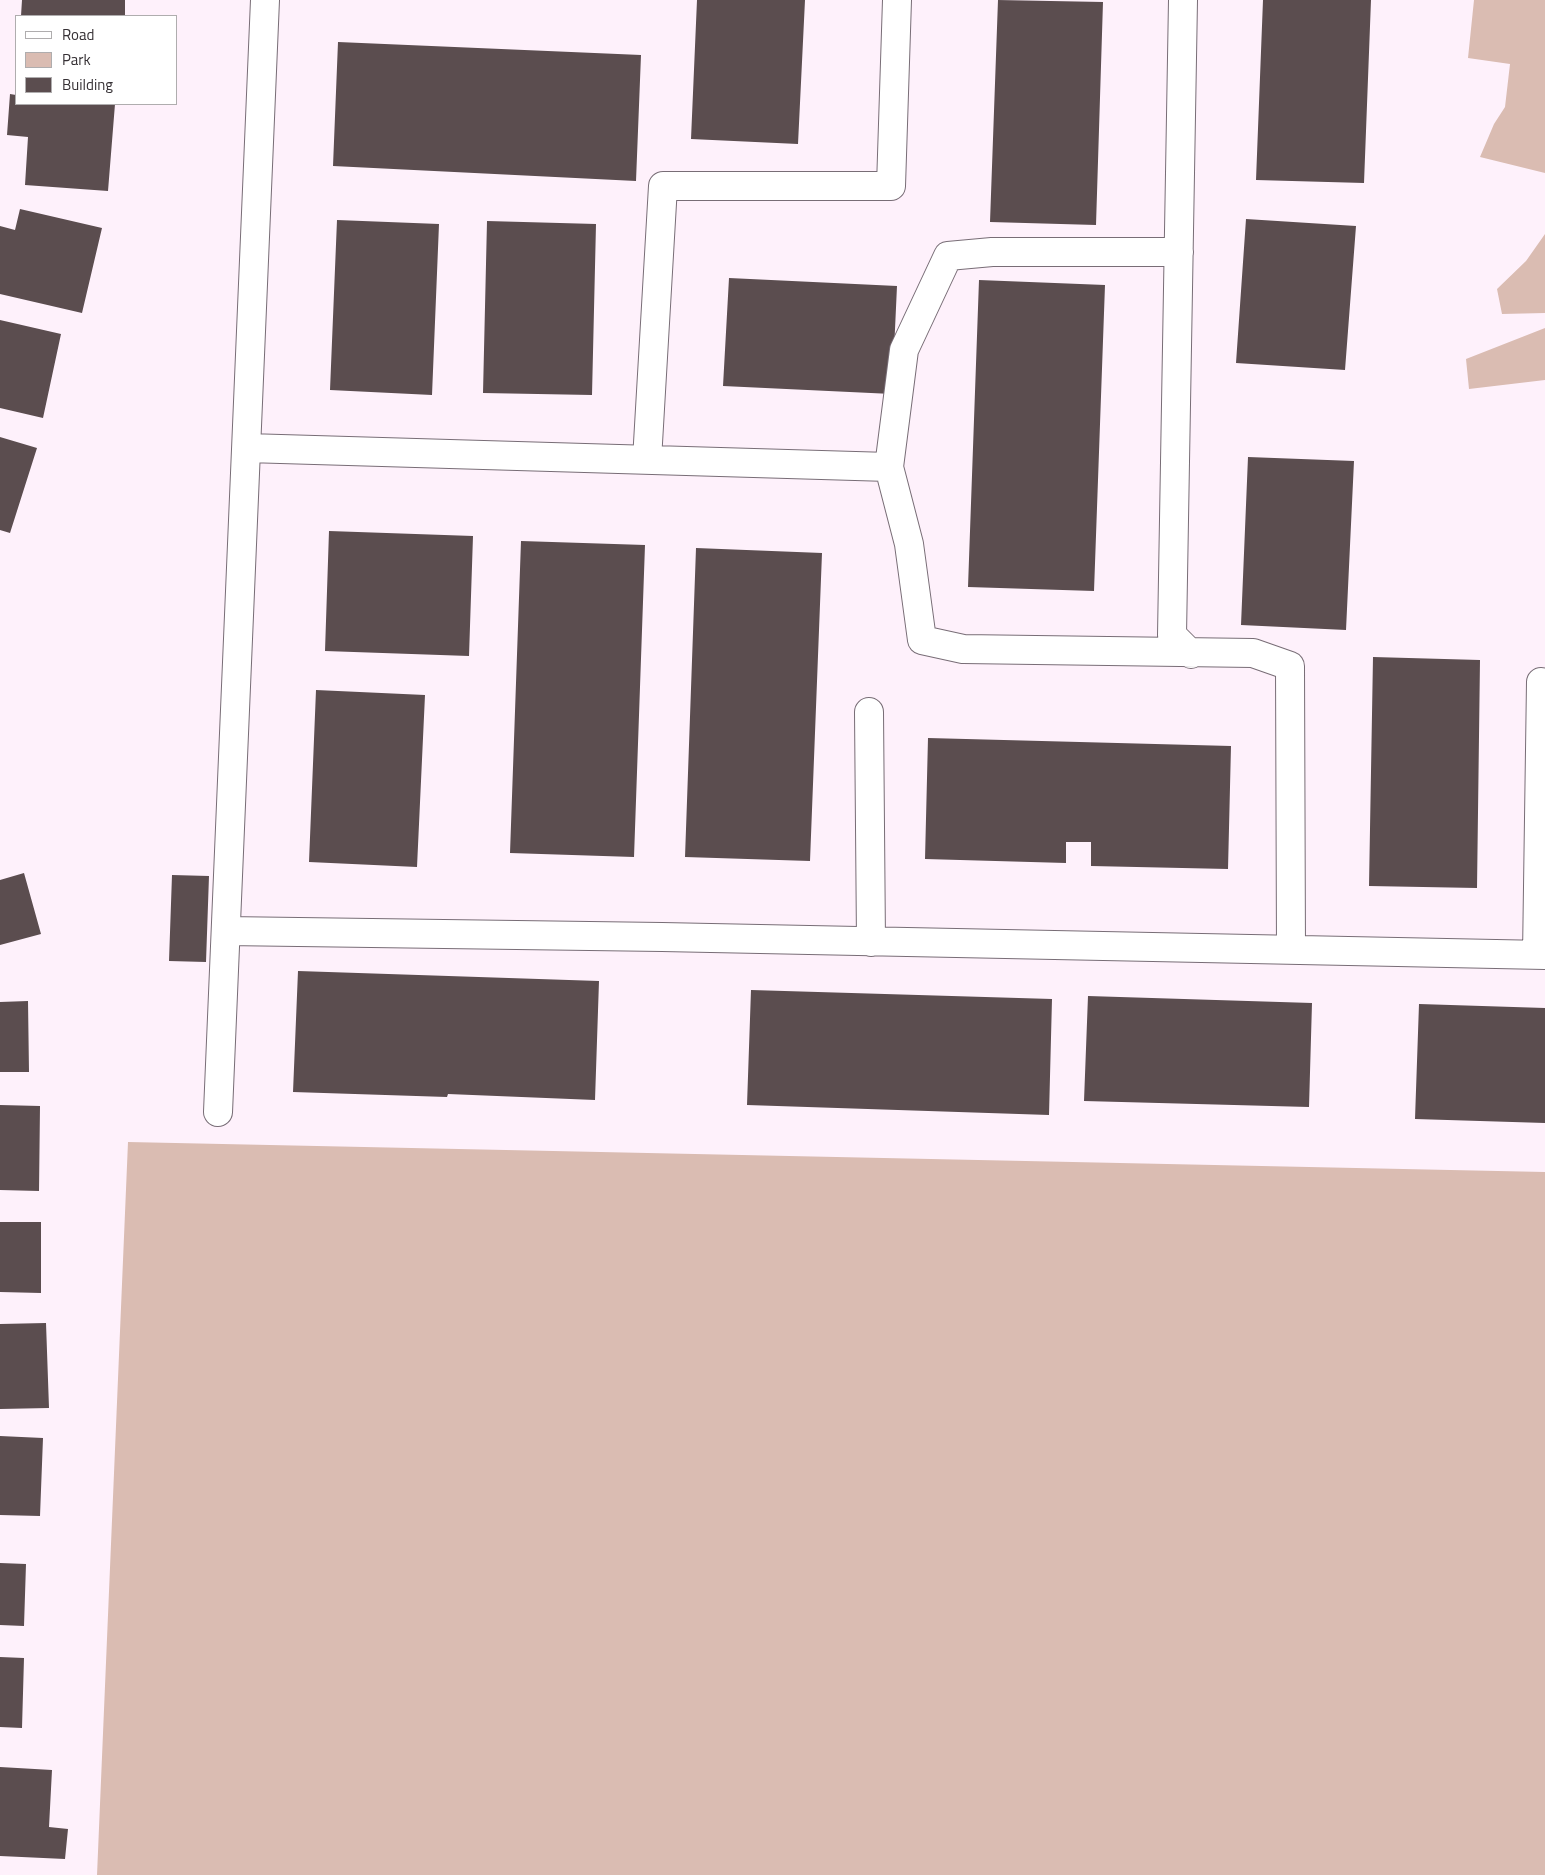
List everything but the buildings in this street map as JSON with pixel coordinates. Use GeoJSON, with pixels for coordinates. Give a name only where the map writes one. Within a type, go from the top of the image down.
{"type":"FeatureCollection","features":[{"type":"Feature","properties":{"kind":"lane"},"geometry":{"type":"LineString","coordinates":[[218,1112],[265,0]]}},
{"type":"Feature","properties":{"kind":"lane"},"geometry":{"type":"LineString","coordinates":[[647,460],[663,186],[891,186],[897,0]]}},
{"type":"Feature","properties":{"kind":"lane"},"geometry":{"type":"LineString","coordinates":[[1183,0],[1172,635],[1191,654]]}},
{"type":"Feature","properties":{"kind":"lane"},"geometry":{"type":"LineString","coordinates":[[1179,252],[992,252],[948,256],[904,350],[889,467],[909,544],[922,640],[963,649],[1191,654],[1253,653],[1290,666],[1291,950]]}},
{"type":"Feature","properties":{"kind":"lane"},"geometry":{"type":"LineString","coordinates":[[247,448],[889,467]]}},
{"type":"Feature","properties":{"kind":"lane"},"geometry":{"type":"LineString","coordinates":[[226,931],[1541,955],[1541,682]]}},
{"type":"Feature","properties":{"kind":"lane"},"geometry":{"type":"LineString","coordinates":[[869,712],[871,942]]}},
{"type":"Feature","properties":{"kind":"green space"},"geometry":{"type":"Polygon","coordinates":[[[1474,0],[1545,0],[1545,173],[1480,157],[1494,124],[1505,107],[1510,64],[1468,58],[1474,0]]]}},
{"type":"Feature","properties":{"kind":"green space"},"geometry":{"type":"Polygon","coordinates":[[[1545,234],[1545,313],[1502,314],[1497,289],[1526,261],[1545,234]]]}},
{"type":"Feature","properties":{"kind":"green space"},"geometry":{"type":"Polygon","coordinates":[[[1545,328],[1545,380],[1469,389],[1466,359],[1545,328]]]}},
{"type":"Feature","properties":{"kind":"green space"},"geometry":{"type":"Polygon","coordinates":[[[128,1142],[1545,1172],[1545,1875],[97,1875],[128,1142]]]}}]}
